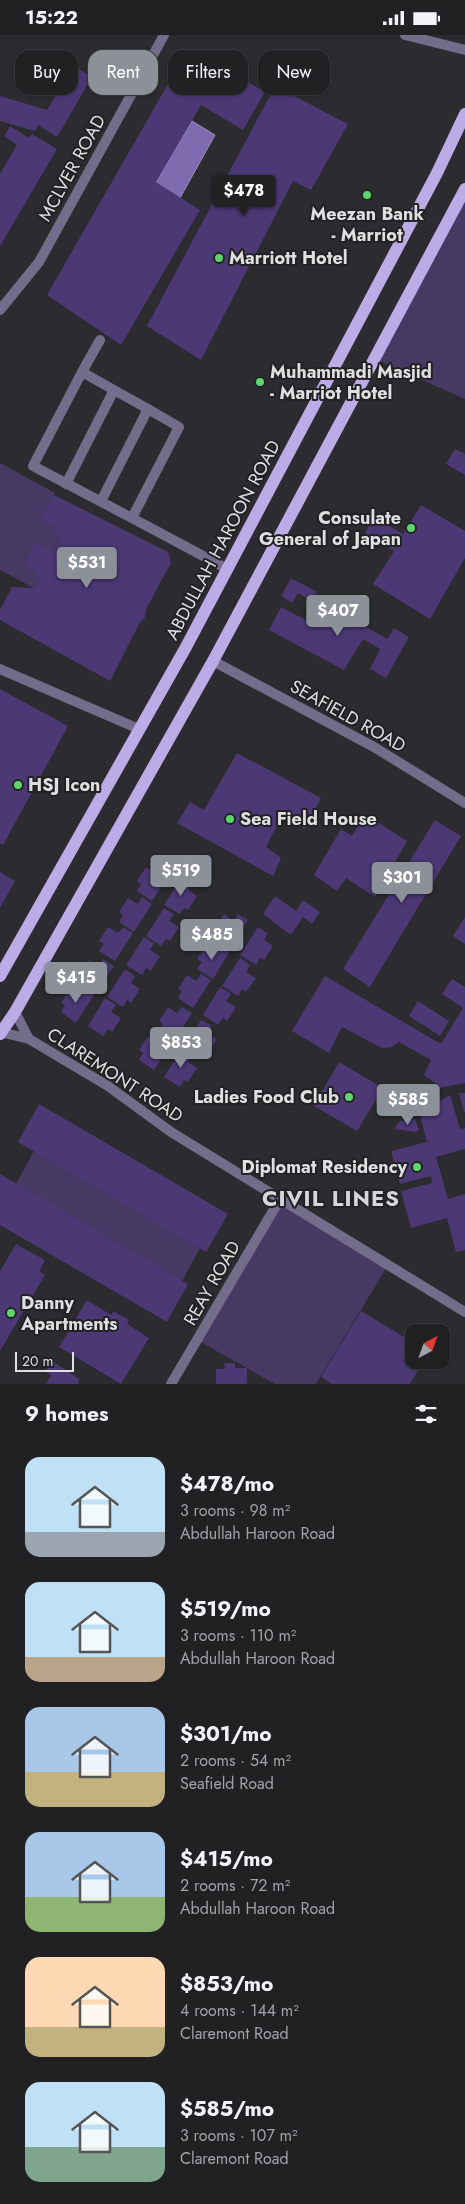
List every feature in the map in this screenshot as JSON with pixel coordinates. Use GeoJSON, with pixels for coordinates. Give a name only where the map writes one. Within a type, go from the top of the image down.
{"type":"FeatureCollection","features":[{"type":"Feature","properties":{"kind":"main road","name":"ABDULLAH HAROON ROAD"},"geometry":{"type":"LineString","coordinates":[[0,976],[227,569],[437,173],[465,113]]}},
{"type":"Feature","properties":{"kind":"main road"},"geometry":{"type":"LineString","coordinates":[[1,1033],[15,1012],[213,661],[465,189]]}},
{"type":"Feature","properties":{"kind":"street","name":"MCLVER ROAD"},"geometry":{"type":"LineString","coordinates":[[0,310],[39,262],[164,35]]}},
{"type":"Feature","properties":{"kind":"street"},"geometry":{"type":"LineString","coordinates":[[406,35],[465,50]]}},
{"type":"Feature","properties":{"kind":"street"},"geometry":{"type":"LineString","coordinates":[[100,340],[33,466],[227,569]]}},
{"type":"Feature","properties":{"kind":"street"},"geometry":{"type":"LineString","coordinates":[[82,372],[179,427],[132,518]]}},
{"type":"Feature","properties":{"kind":"street"},"geometry":{"type":"LineString","coordinates":[[66,483],[114,390]]}},
{"type":"Feature","properties":{"kind":"street"},"geometry":{"type":"LineString","coordinates":[[101,501],[148,409]]}},
{"type":"Feature","properties":{"kind":"street","name":"SEAFIELD ROAD"},"geometry":{"type":"LineString","coordinates":[[213,661],[374,747],[465,803]]}},
{"type":"Feature","properties":{"kind":"street"},"geometry":{"type":"LineString","coordinates":[[0,669],[139,729]]}},
{"type":"Feature","properties":{"kind":"street","name":"CLAREMONT ROAD"},"geometry":{"type":"LineString","coordinates":[[15,1012],[29,1039],[108,1086],[171,1131],[465,1312]]}},
{"type":"Feature","properties":{"kind":"street"},"geometry":{"type":"LineString","coordinates":[[1,1033],[29,1039]]}},
{"type":"Feature","properties":{"kind":"street","name":"REAY ROAD"},"geometry":{"type":"LineString","coordinates":[[171,1384],[280,1199]]}},
{"type":"Feature","properties":{"kind":"shaded area"},"geometry":{"type":"Polygon","coordinates":[[[192,121],[215,135],[180,198],[156,182],[192,121]]]}},
{"type":"Feature","properties":{"kind":"shaded area"},"geometry":{"type":"Polygon","coordinates":[[[465,192],[465,399],[375,359],[465,192]]]}},
{"type":"Feature","properties":{"kind":"shaded area"},"geometry":{"type":"Polygon","coordinates":[[[0,463],[55,493],[42,518],[47,524],[57,527],[52,534],[61,539],[54,553],[36,544],[24,565],[34,570],[39,578],[34,588],[0,570],[0,463]]]}},
{"type":"Feature","properties":{"kind":"shaded area"},"geometry":{"type":"Polygon","coordinates":[[[34,1151],[200,1248],[182,1281],[16,1184],[34,1151]]]}},
{"type":"Feature","properties":{"kind":"shaded area"},"geometry":{"type":"Polygon","coordinates":[[[280,1199],[388,1265],[316,1384],[275,1384],[197,1340],[280,1199]]]}},
{"type":"Feature","properties":{"kind":"building"},"geometry":{"type":"Polygon","coordinates":[[[78,69],[88,75],[88,84],[57,137],[38,125],[35,131],[0,121],[0,96],[47,110],[56,95],[78,95],[78,69]]]}},
{"type":"Feature","properties":{"kind":"building"},"geometry":{"type":"Polygon","coordinates":[[[248,82],[258,88],[258,95],[263,95],[243,130],[201,105],[156,182],[200,210],[121,345],[47,295],[168,84],[168,95],[248,95],[248,82]]]}},
{"type":"Feature","properties":{"kind":"building","name":"Marriott Hotel"},"geometry":{"type":"Polygon","coordinates":[[[270,95],[292,95],[348,124],[311,190],[293,181],[201,360],[147,326],[270,95]]]}},
{"type":"Feature","properties":{"kind":"building"},"geometry":{"type":"Polygon","coordinates":[[[10,126],[29,138],[32,134],[57,149],[0,246],[0,174],[17,145],[4,136],[10,126]]]}},
{"type":"Feature","properties":{"kind":"building"},"geometry":{"type":"Polygon","coordinates":[[[455,449],[465,454],[465,475],[446,464],[455,449]]]}},
{"type":"Feature","properties":{"kind":"building"},"geometry":{"type":"Polygon","coordinates":[[[54,495],[168,552],[171,563],[146,609],[145,617],[139,624],[110,681],[0,620],[0,610],[12,587],[34,588],[39,578],[34,570],[24,565],[36,543],[54,553],[61,539],[52,534],[57,527],[47,524],[42,518],[54,495]]]}},
{"type":"Feature","properties":{"kind":"building"},"geometry":{"type":"Polygon","coordinates":[[[421,505],[465,531],[465,558],[430,619],[373,584],[394,551],[365,533],[374,517],[403,534],[421,505]]]}},
{"type":"Feature","properties":{"kind":"building"},"geometry":{"type":"Polygon","coordinates":[[[291,578],[317,592],[312,601],[298,593],[292,603],[281,596],[291,578]]]}},
{"type":"Feature","properties":{"kind":"building"},"geometry":{"type":"Polygon","coordinates":[[[319,601],[388,639],[394,628],[409,637],[386,678],[370,669],[380,649],[363,639],[344,670],[269,630],[281,607],[308,621],[319,601]]]}},
{"type":"Feature","properties":{"kind":"building","name":"HSJ Icon"},"geometry":{"type":"Polygon","coordinates":[[[0,689],[68,726],[3,845],[0,843],[0,689]]]}},
{"type":"Feature","properties":{"kind":"building","name":"Sea Field House"},"geometry":{"type":"Polygon","coordinates":[[[237,753],[321,798],[305,829],[283,814],[266,847],[281,858],[273,876],[177,823],[190,802],[204,810],[237,753]]]}},
{"type":"Feature","properties":{"kind":"building"},"geometry":{"type":"Polygon","coordinates":[[[365,814],[407,841],[375,897],[346,878],[337,891],[314,875],[341,829],[352,836],[365,814]]]}},
{"type":"Feature","properties":{"kind":"building"},"geometry":{"type":"Polygon","coordinates":[[[435,820],[461,836],[370,987],[343,969],[435,820]]]}},
{"type":"Feature","properties":{"kind":"building"},"geometry":{"type":"Polygon","coordinates":[[[160,866],[170,873],[152,901],[137,891],[141,884],[137,881],[146,867],[156,873],[160,866]]]}},
{"type":"Feature","properties":{"kind":"building"},"geometry":{"type":"Polygon","coordinates":[[[0,872],[15,881],[0,908],[0,872]]]}},
{"type":"Feature","properties":{"kind":"building"},"geometry":{"type":"Polygon","coordinates":[[[182,877],[192,883],[188,890],[197,896],[188,910],[184,908],[180,914],[164,905],[182,877]]]}},
{"type":"Feature","properties":{"kind":"building"},"geometry":{"type":"Polygon","coordinates":[[[275,896],[296,911],[303,900],[320,912],[312,924],[303,917],[291,935],[263,914],[275,896]]]}},
{"type":"Feature","properties":{"kind":"building"},"geometry":{"type":"Polygon","coordinates":[[[142,897],[152,904],[134,932],[119,922],[123,915],[119,912],[128,898],[138,904],[142,897]]]}},
{"type":"Feature","properties":{"kind":"building"},"geometry":{"type":"Polygon","coordinates":[[[164,908],[174,914],[169,921],[179,927],[170,941],[166,939],[161,946],[146,936],[164,908]]]}},
{"type":"Feature","properties":{"kind":"building"},"geometry":{"type":"Polygon","coordinates":[[[224,914],[234,921],[238,914],[248,920],[231,948],[215,938],[219,931],[215,928],[224,914]]]}},
{"type":"Feature","properties":{"kind":"building"},"geometry":{"type":"Polygon","coordinates":[[[465,917],[465,944],[453,936],[465,917]]]}},
{"type":"Feature","properties":{"kind":"building"},"geometry":{"type":"Polygon","coordinates":[[[108,927],[118,933],[123,927],[133,933],[115,961],[99,951],[104,944],[99,941],[108,927]]]}},
{"type":"Feature","properties":{"kind":"building"},"geometry":{"type":"Polygon","coordinates":[[[258,927],[268,934],[264,940],[273,946],[264,960],[260,958],[256,965],[240,955],[258,927]]]}},
{"type":"Feature","properties":{"kind":"building"},"geometry":{"type":"Polygon","coordinates":[[[144,937],[154,943],[150,950],[160,956],[151,971],[146,968],[142,975],[126,965],[144,937]]]}},
{"type":"Feature","properties":{"kind":"building"},"geometry":{"type":"Polygon","coordinates":[[[220,945],[230,951],[213,979],[197,969],[202,962],[197,959],[206,946],[216,952],[220,945]]]}},
{"type":"Feature","properties":{"kind":"building"},"geometry":{"type":"Polygon","coordinates":[[[240,958],[250,965],[246,972],[256,978],[246,992],[242,989],[238,996],[222,986],[240,958]]]}},
{"type":"Feature","properties":{"kind":"building"},"geometry":{"type":"Polygon","coordinates":[[[103,959],[114,966],[96,993],[80,984],[85,976],[80,974],[89,960],[99,966],[103,959]]]}},
{"type":"Feature","properties":{"kind":"building"},"geometry":{"type":"Polygon","coordinates":[[[125,969],[135,976],[131,983],[140,989],[131,1003],[127,1000],[123,1007],[107,997],[125,969]]]}},
{"type":"Feature","properties":{"kind":"building"},"geometry":{"type":"Polygon","coordinates":[[[201,974],[211,980],[193,1008],[178,998],[182,991],[178,989],[187,975],[196,981],[201,974]]]}},
{"type":"Feature","properties":{"kind":"building"},"geometry":{"type":"Polygon","coordinates":[[[325,976],[441,1044],[463,1008],[442,994],[452,979],[465,987],[465,1083],[428,1090],[438,1085],[424,1075],[431,1060],[399,1042],[392,1047],[382,1048],[342,1027],[329,1053],[292,1031],[325,976]]]}},
{"type":"Feature","properties":{"kind":"building"},"geometry":{"type":"Polygon","coordinates":[[[220,987],[231,994],[226,1001],[236,1007],[227,1021],[223,1018],[218,1025],[203,1015],[220,987]]]}},
{"type":"Feature","properties":{"kind":"building"},"geometry":{"type":"Polygon","coordinates":[[[84,988],[94,995],[76,1023],[61,1012],[65,1005],[61,1003],[70,989],[79,995],[84,988]]]}},
{"type":"Feature","properties":{"kind":"building"},"geometry":{"type":"Polygon","coordinates":[[[105,998],[116,1005],[111,1012],[121,1018],[112,1032],[108,1029],[103,1036],[88,1026],[105,998]]]}},
{"type":"Feature","properties":{"kind":"building"},"geometry":{"type":"Polygon","coordinates":[[[418,1001],[449,1021],[440,1036],[409,1016],[418,1001]]]}},
{"type":"Feature","properties":{"kind":"building"},"geometry":{"type":"Polygon","coordinates":[[[168,1007],[177,1013],[182,1007],[192,1013],[174,1041],[158,1031],[163,1024],[159,1021],[168,1007]]]}},
{"type":"Feature","properties":{"kind":"building"},"geometry":{"type":"Polygon","coordinates":[[[201,1020],[212,1026],[207,1033],[217,1039],[208,1053],[204,1051],[199,1058],[184,1048],[201,1020]]]}},
{"type":"Feature","properties":{"kind":"building"},"geometry":{"type":"Polygon","coordinates":[[[162,1035],[172,1042],[154,1070],[139,1060],[143,1053],[139,1050],[148,1036],[158,1042],[162,1035]]]}},
{"type":"Feature","properties":{"kind":"building"},"geometry":{"type":"Polygon","coordinates":[[[182,1049],[192,1055],[188,1062],[197,1068],[188,1082],[184,1080],[180,1087],[164,1077],[182,1049]]]}},
{"type":"Feature","properties":{"kind":"building","name":"Ladies Food Club"},"geometry":{"type":"Polygon","coordinates":[[[339,1062],[383,1088],[357,1131],[314,1106],[339,1062]]]}},
{"type":"Feature","properties":{"kind":"building"},"geometry":{"type":"Polygon","coordinates":[[[459,1093],[465,1093],[465,1112],[464,1112],[459,1093]]]}},
{"type":"Feature","properties":{"kind":"building","name":"Diplomat Residency"},"geometry":{"type":"Polygon","coordinates":[[[450,1095],[460,1129],[465,1128],[465,1149],[436,1157],[448,1199],[465,1194],[465,1250],[456,1252],[447,1218],[411,1228],[401,1191],[432,1183],[431,1176],[400,1184],[391,1151],[427,1142],[419,1112],[450,1095]]]}},
{"type":"Feature","properties":{"kind":"building"},"geometry":{"type":"Polygon","coordinates":[[[39,1104],[228,1214],[206,1252],[18,1142],[39,1104]]]}},
{"type":"Feature","properties":{"kind":"building"},"geometry":{"type":"Polygon","coordinates":[[[415,1119],[419,1130],[415,1132],[394,1129],[400,1121],[415,1119]]]}},
{"type":"Feature","properties":{"kind":"building"},"geometry":{"type":"Polygon","coordinates":[[[0,1174],[188,1284],[167,1322],[0,1225],[0,1174]]]}},
{"type":"Feature","properties":{"kind":"building","name":"Danny Apartments"},"geometry":{"type":"Polygon","coordinates":[[[16,1244],[45,1260],[39,1271],[45,1275],[0,1351],[0,1271],[16,1244]]]}},
{"type":"Feature","properties":{"kind":"building"},"geometry":{"type":"Polygon","coordinates":[[[87,1300],[111,1315],[113,1311],[129,1320],[127,1324],[149,1338],[121,1384],[59,1347],[70,1329],[75,1333],[82,1322],[76,1318],[87,1300]]]}},
{"type":"Feature","properties":{"kind":"building"},"geometry":{"type":"Polygon","coordinates":[[[361,1311],[405,1338],[405,1369],[419,1369],[410,1384],[332,1384],[321,1377],[361,1311]]]}},
{"type":"Feature","properties":{"kind":"building"},"geometry":{"type":"Polygon","coordinates":[[[52,1361],[79,1379],[78,1383],[80,1384],[46,1384],[51,1375],[46,1371],[52,1361]]]}},
{"type":"Feature","properties":{"kind":"building"},"geometry":{"type":"Polygon","coordinates":[[[224,1363],[235,1363],[235,1368],[247,1368],[247,1384],[216,1384],[216,1369],[225,1369],[224,1363]]]}},
{"type":"Feature","properties":{"kind":"place","name":"Meezan Bank - Marriot"},"geometry":{"type":"Point","coordinates":[367,195]}},
{"type":"Feature","properties":{"kind":"place","name":"Marriott Hotel"},"geometry":{"type":"Point","coordinates":[219,258]}},
{"type":"Feature","properties":{"kind":"place","name":"Muhammadi Masjid - Marriot Hotel"},"geometry":{"type":"Point","coordinates":[260,382]}},
{"type":"Feature","properties":{"kind":"place","name":"Consulate General of Japan"},"geometry":{"type":"Point","coordinates":[411,528]}},
{"type":"Feature","properties":{"kind":"place","name":"HSJ Icon"},"geometry":{"type":"Point","coordinates":[18,785]}},
{"type":"Feature","properties":{"kind":"place","name":"Sea Field House"},"geometry":{"type":"Point","coordinates":[230,819]}},
{"type":"Feature","properties":{"kind":"place","name":"Ladies Food Club"},"geometry":{"type":"Point","coordinates":[349,1097]}},
{"type":"Feature","properties":{"kind":"place","name":"Diplomat Residency"},"geometry":{"type":"Point","coordinates":[417,1167]}},
{"type":"Feature","properties":{"kind":"place","name":"Danny Apartments"},"geometry":{"type":"Point","coordinates":[11,1313]}},
{"type":"Feature","properties":{"kind":"district","name":"CIVIL LINES"},"geometry":{"type":"Point","coordinates":[331,1198]}}]}
